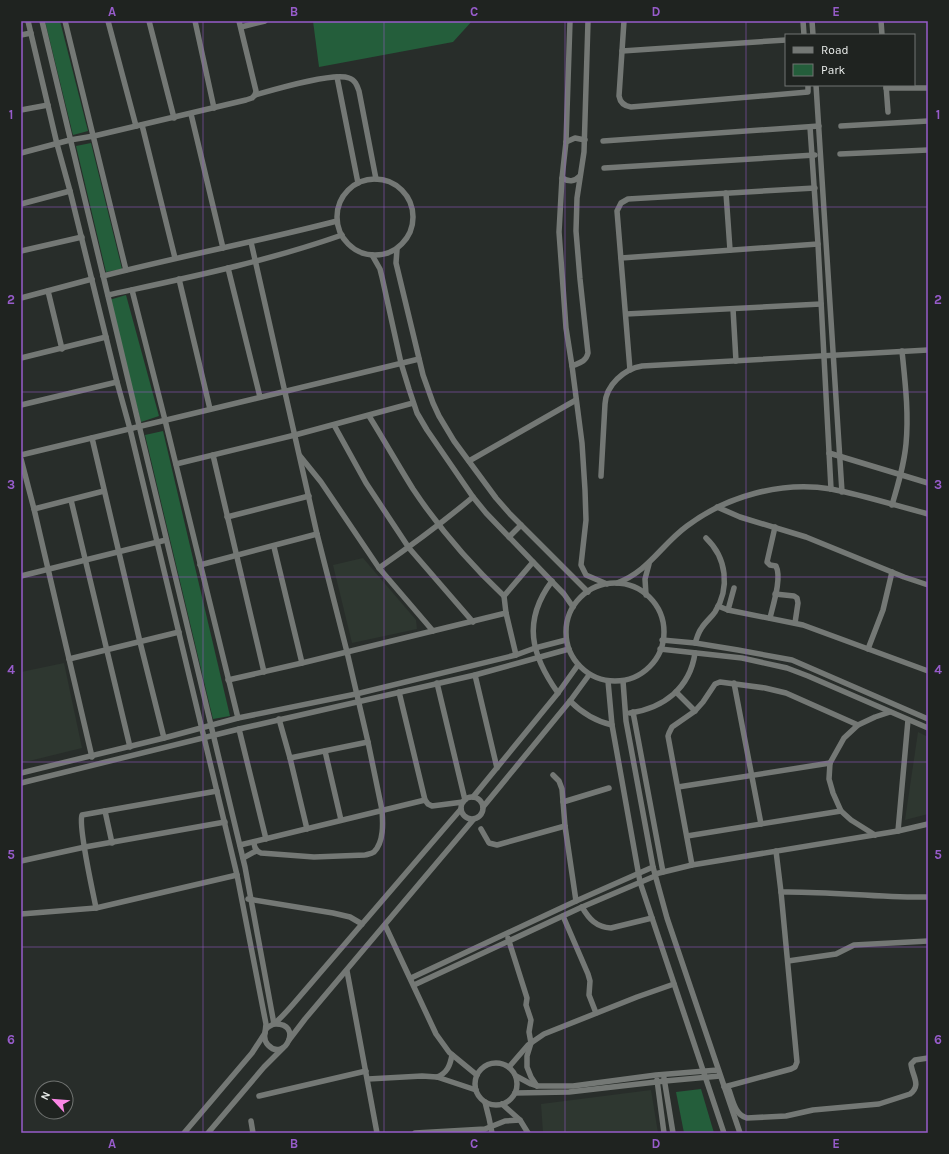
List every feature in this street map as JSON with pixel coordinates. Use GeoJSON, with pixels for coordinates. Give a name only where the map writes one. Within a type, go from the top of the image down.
{"type":"FeatureCollection","features":[{"type":"Feature","properties":{"kind":"street"},"geometry":{"type":"LineString","coordinates":[[28,21],[57,144],[130,429],[238,875],[266,1024],[265,1040],[270,1047],[278,1049],[284,1047]]}},
{"type":"Feature","properties":{"kind":"street"},"geometry":{"type":"LineString","coordinates":[[42,21],[240,845],[274,1024]]}},
{"type":"Feature","properties":{"kind":"street"},"geometry":{"type":"LineString","coordinates":[[66,21],[126,270]]}},
{"type":"Feature","properties":{"kind":"street"},"geometry":{"type":"LineString","coordinates":[[108,21],[139,126],[175,258]]}},
{"type":"Feature","properties":{"kind":"street"},"geometry":{"type":"LineString","coordinates":[[149,21],[174,118]]}},
{"type":"Feature","properties":{"kind":"street"},"geometry":{"type":"LineString","coordinates":[[195,21],[214,108]]}},
{"type":"Feature","properties":{"kind":"street"},"geometry":{"type":"LineString","coordinates":[[255,95],[256,91],[240,24],[265,21]]}},
{"type":"Feature","properties":{"kind":"street"},"geometry":{"type":"LineString","coordinates":[[570,21],[566,142],[562,178],[560,232],[561,273],[566,328],[583,458],[586,503],[581,565],[586,575],[608,584]]}},
{"type":"Feature","properties":{"kind":"street"},"geometry":{"type":"LineString","coordinates":[[572,366],[583,362],[588,353],[576,231],[577,198],[583,165],[588,21]]}},
{"type":"Feature","properties":{"kind":"street"},"geometry":{"type":"LineString","coordinates":[[624,21],[619,96],[622,103],[629,107],[808,92],[808,86]]}},
{"type":"Feature","properties":{"kind":"street"},"geometry":{"type":"LineString","coordinates":[[803,21],[804,34]]}},
{"type":"Feature","properties":{"kind":"street"},"geometry":{"type":"LineString","coordinates":[[812,21],[813,34]]}},
{"type":"Feature","properties":{"kind":"street"},"geometry":{"type":"LineString","coordinates":[[882,21],[882,34]]}},
{"type":"Feature","properties":{"kind":"street"},"geometry":{"type":"LineString","coordinates":[[21,35],[31,33]]}},
{"type":"Feature","properties":{"kind":"street"},"geometry":{"type":"LineString","coordinates":[[622,51],[785,40]]}},
{"type":"Feature","properties":{"kind":"street"},"geometry":{"type":"LineString","coordinates":[[337,77],[358,183]]}},
{"type":"Feature","properties":{"kind":"street"},"geometry":{"type":"LineString","coordinates":[[21,153],[70,140],[191,114],[246,100],[255,95],[310,81],[348,77],[356,83],[359,92],[376,179]]}},
{"type":"Feature","properties":{"kind":"street"},"geometry":{"type":"LineString","coordinates":[[816,86],[842,492]]}},
{"type":"Feature","properties":{"kind":"street"},"geometry":{"type":"LineString","coordinates":[[888,112],[886,86],[928,88]]}},
{"type":"Feature","properties":{"kind":"street"},"geometry":{"type":"LineString","coordinates":[[21,110],[48,105]]}},
{"type":"Feature","properties":{"kind":"street"},"geometry":{"type":"LineString","coordinates":[[191,114],[223,248]]}},
{"type":"Feature","properties":{"kind":"street"},"geometry":{"type":"LineString","coordinates":[[841,126],[928,121]]}},
{"type":"Feature","properties":{"kind":"street"},"geometry":{"type":"LineString","coordinates":[[603,141],[819,126]]}},
{"type":"Feature","properties":{"kind":"street"},"geometry":{"type":"LineString","coordinates":[[810,127],[815,188],[832,489]]}},
{"type":"Feature","properties":{"kind":"street"},"geometry":{"type":"LineString","coordinates":[[566,142],[575,138],[584,140]]}},
{"type":"Feature","properties":{"kind":"street"},"geometry":{"type":"LineString","coordinates":[[840,154],[928,150]]}},
{"type":"Feature","properties":{"kind":"street"},"geometry":{"type":"LineString","coordinates":[[604,168],[821,155]]}},
{"type":"Feature","properties":{"kind":"street"},"geometry":{"type":"LineString","coordinates":[[562,178],[566,181],[572,181],[577,180],[580,176]]}},
{"type":"Feature","properties":{"kind":"street"},"geometry":{"type":"LineString","coordinates":[[376,179],[389,182],[400,188],[408,198],[413,211],[413,224],[408,236],[397,249],[381,255],[363,253],[354,249],[342,236],[337,221],[338,210],[342,199],[349,190],[358,183],[376,179]]}},
{"type":"Feature","properties":{"kind":"street"},"geometry":{"type":"LineString","coordinates":[[630,370],[618,212],[619,206],[623,201],[628,199],[815,188]]}},
{"type":"Feature","properties":{"kind":"street"},"geometry":{"type":"LineString","coordinates":[[21,204],[70,191]]}},
{"type":"Feature","properties":{"kind":"street"},"geometry":{"type":"LineString","coordinates":[[726,193],[730,250]]}},
{"type":"Feature","properties":{"kind":"street"},"geometry":{"type":"LineString","coordinates":[[103,276],[337,221]]}},
{"type":"Feature","properties":{"kind":"street"},"geometry":{"type":"LineString","coordinates":[[108,295],[256,261],[307,248],[342,236]]}},
{"type":"Feature","properties":{"kind":"street"},"geometry":{"type":"LineString","coordinates":[[21,252],[82,237]]}},
{"type":"Feature","properties":{"kind":"street"},"geometry":{"type":"LineString","coordinates":[[243,858],[256,851],[261,853],[314,857],[371,854],[376,849],[381,837],[383,826],[382,810],[368,742],[317,534],[251,242]]}},
{"type":"Feature","properties":{"kind":"street"},"geometry":{"type":"LineString","coordinates":[[621,258],[818,244]]}},
{"type":"Feature","properties":{"kind":"street"},"geometry":{"type":"LineString","coordinates":[[397,249],[396,263],[419,359],[427,389],[439,416],[496,498],[588,592]]}},
{"type":"Feature","properties":{"kind":"street"},"geometry":{"type":"LineString","coordinates":[[372,255],[382,277],[401,363],[413,403],[433,440],[473,497],[568,598],[573,607]]}},
{"type":"Feature","properties":{"kind":"street"},"geometry":{"type":"LineString","coordinates":[[228,268],[260,397]]}},
{"type":"Feature","properties":{"kind":"street"},"geometry":{"type":"LineString","coordinates":[[21,298],[92,279]]}},
{"type":"Feature","properties":{"kind":"street"},"geometry":{"type":"LineString","coordinates":[[179,279],[210,409]]}},
{"type":"Feature","properties":{"kind":"street"},"geometry":{"type":"LineString","coordinates":[[132,290],[238,718]]}},
{"type":"Feature","properties":{"kind":"street"},"geometry":{"type":"LineString","coordinates":[[48,291],[62,349]]}},
{"type":"Feature","properties":{"kind":"street"},"geometry":{"type":"LineString","coordinates":[[626,314],[821,304]]}},
{"type":"Feature","properties":{"kind":"street"},"geometry":{"type":"LineString","coordinates":[[733,309],[736,360]]}},
{"type":"Feature","properties":{"kind":"street"},"geometry":{"type":"LineString","coordinates":[[21,358],[106,337]]}},
{"type":"Feature","properties":{"kind":"street"},"geometry":{"type":"LineString","coordinates":[[601,476],[606,394],[611,385],[630,370],[642,366],[834,354],[928,350]]}},
{"type":"Feature","properties":{"kind":"street"},"geometry":{"type":"LineString","coordinates":[[892,505],[901,475],[906,444],[907,421],[902,351]]}},
{"type":"Feature","properties":{"kind":"street"},"geometry":{"type":"LineString","coordinates":[[21,455],[419,359]]}},
{"type":"Feature","properties":{"kind":"street"},"geometry":{"type":"LineString","coordinates":[[21,405],[117,382]]}},
{"type":"Feature","properties":{"kind":"street"},"geometry":{"type":"LineString","coordinates":[[469,461],[576,400]]}},
{"type":"Feature","properties":{"kind":"street"},"geometry":{"type":"LineString","coordinates":[[176,464],[369,416],[413,403]]}},
{"type":"Feature","properties":{"kind":"street"},"geometry":{"type":"LineString","coordinates":[[369,416],[414,489],[440,525],[479,572],[504,596],[506,613],[516,655]]}},
{"type":"Feature","properties":{"kind":"street"},"geometry":{"type":"LineString","coordinates":[[334,425],[366,483],[409,548],[473,622]]}},
{"type":"Feature","properties":{"kind":"street"},"geometry":{"type":"LineString","coordinates":[[92,438],[164,738]]}},
{"type":"Feature","properties":{"kind":"street"},"geometry":{"type":"LineString","coordinates":[[829,453],[928,482]]}},
{"type":"Feature","properties":{"kind":"street"},"geometry":{"type":"LineString","coordinates":[[213,455],[264,672]]}},
{"type":"Feature","properties":{"kind":"street"},"geometry":{"type":"LineString","coordinates":[[300,456],[321,482],[379,568],[433,631]]}},
{"type":"Feature","properties":{"kind":"street"},"geometry":{"type":"LineString","coordinates":[[21,460],[34,509],[92,757]]}},
{"type":"Feature","properties":{"kind":"street"},"geometry":{"type":"LineString","coordinates":[[617,584],[634,575],[649,564],[663,546],[702,516],[745,496],[776,489],[809,487],[832,489],[928,514]]}},
{"type":"Feature","properties":{"kind":"street"},"geometry":{"type":"LineString","coordinates":[[34,509],[104,491]]}},
{"type":"Feature","properties":{"kind":"street"},"geometry":{"type":"LineString","coordinates":[[227,516],[309,496]]}},
{"type":"Feature","properties":{"kind":"street"},"geometry":{"type":"LineString","coordinates":[[379,568],[440,525],[473,497]]}},
{"type":"Feature","properties":{"kind":"street"},"geometry":{"type":"LineString","coordinates":[[71,500],[84,560],[130,747]]}},
{"type":"Feature","properties":{"kind":"street"},"geometry":{"type":"LineString","coordinates":[[717,508],[740,517],[775,526],[908,579],[928,584]]}},
{"type":"Feature","properties":{"kind":"street"},"geometry":{"type":"LineString","coordinates":[[509,537],[521,525]]}},
{"type":"Feature","properties":{"kind":"street"},"geometry":{"type":"LineString","coordinates":[[770,618],[778,580],[776,566],[770,565],[767,562],[775,526]]}},
{"type":"Feature","properties":{"kind":"street"},"geometry":{"type":"LineString","coordinates":[[200,565],[274,547],[317,534]]}},
{"type":"Feature","properties":{"kind":"street"},"geometry":{"type":"LineString","coordinates":[[695,643],[701,629],[718,606],[723,588],[724,570],[720,558],[715,546],[706,538]]}},
{"type":"Feature","properties":{"kind":"street"},"geometry":{"type":"LineString","coordinates":[[21,576],[166,540]]}},
{"type":"Feature","properties":{"kind":"street"},"geometry":{"type":"LineString","coordinates":[[274,547],[302,663]]}},
{"type":"Feature","properties":{"kind":"street"},"geometry":{"type":"LineString","coordinates":[[504,596],[533,562]]}},
{"type":"Feature","properties":{"kind":"street"},"geometry":{"type":"LineString","coordinates":[[646,595],[645,579],[649,564]]}},
{"type":"Feature","properties":{"kind":"street"},"geometry":{"type":"LineString","coordinates":[[868,649],[883,610],[892,572]]}},
{"type":"Feature","properties":{"kind":"street"},"geometry":{"type":"LineString","coordinates":[[552,581],[542,593],[537,606],[533,634],[537,657],[545,675],[558,693]]}},
{"type":"Feature","properties":{"kind":"street"},"geometry":{"type":"LineString","coordinates":[[608,584],[617,584],[632,587],[646,595],[654,604],[660,614],[662,622],[662,640],[660,649],[650,666],[642,673],[623,681],[608,681],[589,674],[578,665],[569,649],[566,640],[566,630],[568,619],[573,607],[580,598],[594,588],[608,584]]}},
{"type":"Feature","properties":{"kind":"street"},"geometry":{"type":"LineString","coordinates":[[728,610],[734,588]]}},
{"type":"Feature","properties":{"kind":"street"},"geometry":{"type":"LineString","coordinates":[[775,594],[794,596],[797,598],[798,603],[795,623]]}},
{"type":"Feature","properties":{"kind":"street"},"geometry":{"type":"LineString","coordinates":[[718,606],[728,610],[795,623],[928,671]]}},
{"type":"Feature","properties":{"kind":"street"},"geometry":{"type":"LineString","coordinates":[[228,680],[506,613]]}},
{"type":"Feature","properties":{"kind":"street"},"geometry":{"type":"LineString","coordinates":[[69,659],[179,632]]}},
{"type":"Feature","properties":{"kind":"street"},"geometry":{"type":"LineString","coordinates":[[21,773],[92,757],[238,718],[356,694],[516,655],[535,648],[566,640]]}},
{"type":"Feature","properties":{"kind":"street"},"geometry":{"type":"LineString","coordinates":[[662,640],[695,643],[778,656],[792,660],[928,719]]}},
{"type":"Feature","properties":{"kind":"street"},"geometry":{"type":"LineString","coordinates":[[21,783],[279,719],[475,675],[569,649]]}},
{"type":"Feature","properties":{"kind":"street"},"geometry":{"type":"LineString","coordinates":[[660,649],[742,658],[787,668],[928,728]]}},
{"type":"Feature","properties":{"kind":"street"},"geometry":{"type":"LineString","coordinates":[[625,713],[656,706],[676,692],[691,672],[696,653]]}},
{"type":"Feature","properties":{"kind":"street"},"geometry":{"type":"LineString","coordinates":[[399,692],[425,800],[432,806],[464,801],[473,797],[558,693],[578,665]]}},
{"type":"Feature","properties":{"kind":"street"},"geometry":{"type":"LineString","coordinates":[[208,1133],[284,1047],[474,820],[481,815],[483,807],[570,701],[589,674]]}},
{"type":"Feature","properties":{"kind":"street"},"geometry":{"type":"LineString","coordinates":[[475,675],[497,768]]}},
{"type":"Feature","properties":{"kind":"street"},"geometry":{"type":"LineString","coordinates":[[608,681],[612,725],[640,882],[724,1133]]}},
{"type":"Feature","properties":{"kind":"street"},"geometry":{"type":"LineString","coordinates":[[623,681],[625,713],[655,875],[667,918],[720,1076],[738,1114],[746,1118],[786,1116],[813,1110],[879,1104],[910,1094],[914,1091],[917,1085],[911,1064],[915,1060],[928,1058]]}},
{"type":"Feature","properties":{"kind":"street"},"geometry":{"type":"LineString","coordinates":[[692,865],[668,736],[672,728],[695,711],[718,682],[734,683],[786,693],[858,725]]}},
{"type":"Feature","properties":{"kind":"street"},"geometry":{"type":"LineString","coordinates":[[184,1133],[252,1053],[267,1028],[274,1024],[295,1002],[461,809],[464,801],[437,683]]}},
{"type":"Feature","properties":{"kind":"street"},"geometry":{"type":"LineString","coordinates":[[734,683],[761,824]]}},
{"type":"Feature","properties":{"kind":"street"},"geometry":{"type":"LineString","coordinates":[[676,692],[695,711]]}},
{"type":"Feature","properties":{"kind":"street"},"geometry":{"type":"LineString","coordinates":[[570,701],[589,717],[612,725]]}},
{"type":"Feature","properties":{"kind":"street"},"geometry":{"type":"LineString","coordinates":[[633,712],[663,872]]}},
{"type":"Feature","properties":{"kind":"street"},"geometry":{"type":"LineString","coordinates":[[875,835],[851,820],[842,811],[833,793],[829,779],[830,763],[844,738],[858,725],[890,712]]}},
{"type":"Feature","properties":{"kind":"street"},"geometry":{"type":"LineString","coordinates":[[279,719],[307,829]]}},
{"type":"Feature","properties":{"kind":"street"},"geometry":{"type":"LineString","coordinates":[[898,831],[908,720]]}},
{"type":"Feature","properties":{"kind":"street"},"geometry":{"type":"LineString","coordinates":[[239,729],[266,839]]}},
{"type":"Feature","properties":{"kind":"street"},"geometry":{"type":"LineString","coordinates":[[290,758],[368,742]]}},
{"type":"Feature","properties":{"kind":"street"},"geometry":{"type":"LineString","coordinates":[[325,751],[341,820]]}},
{"type":"Feature","properties":{"kind":"street"},"geometry":{"type":"LineString","coordinates":[[678,787],[830,763]]}},
{"type":"Feature","properties":{"kind":"street"},"geometry":{"type":"LineString","coordinates":[[553,774],[561,785],[576,901]]}},
{"type":"Feature","properties":{"kind":"street"},"geometry":{"type":"LineString","coordinates":[[563,802],[609,788]]}},
{"type":"Feature","properties":{"kind":"street"},"geometry":{"type":"LineString","coordinates":[[96,908],[81,821],[82,815],[217,791]]}},
{"type":"Feature","properties":{"kind":"street"},"geometry":{"type":"LineString","coordinates":[[473,797],[478,798],[482,802],[483,807]]}},
{"type":"Feature","properties":{"kind":"street"},"geometry":{"type":"LineString","coordinates":[[240,845],[425,800]]}},
{"type":"Feature","properties":{"kind":"street"},"geometry":{"type":"LineString","coordinates":[[461,809],[465,817],[474,820]]}},
{"type":"Feature","properties":{"kind":"street"},"geometry":{"type":"LineString","coordinates":[[105,811],[112,843]]}},
{"type":"Feature","properties":{"kind":"street"},"geometry":{"type":"LineString","coordinates":[[687,836],[842,811]]}},
{"type":"Feature","properties":{"kind":"street"},"geometry":{"type":"LineString","coordinates":[[21,861],[85,847],[225,822]]}},
{"type":"Feature","properties":{"kind":"street"},"geometry":{"type":"LineString","coordinates":[[414,985],[582,907],[663,872],[692,865],[875,835],[928,824]]}},
{"type":"Feature","properties":{"kind":"street"},"geometry":{"type":"LineString","coordinates":[[481,829],[489,842],[497,845],[566,826]]}},
{"type":"Feature","properties":{"kind":"street"},"geometry":{"type":"LineString","coordinates":[[254,842],[256,851]]}},
{"type":"Feature","properties":{"kind":"street"},"geometry":{"type":"LineString","coordinates":[[725,1087],[791,1070],[795,1067],[797,1062],[776,851]]}},
{"type":"Feature","properties":{"kind":"street"},"geometry":{"type":"LineString","coordinates":[[411,978],[653,867]]}},
{"type":"Feature","properties":{"kind":"street"},"geometry":{"type":"LineString","coordinates":[[21,914],[96,908],[238,875]]}},
{"type":"Feature","properties":{"kind":"street"},"geometry":{"type":"LineString","coordinates":[[781,892],[928,897]]}},
{"type":"Feature","properties":{"kind":"street"},"geometry":{"type":"LineString","coordinates":[[242,898],[334,913],[350,917],[362,924]]}},
{"type":"Feature","properties":{"kind":"street"},"geometry":{"type":"LineString","coordinates":[[582,907],[587,916],[593,922],[606,928],[652,918]]}},
{"type":"Feature","properties":{"kind":"street"},"geometry":{"type":"LineString","coordinates":[[563,916],[588,974],[590,981],[589,995],[596,1013]]}},
{"type":"Feature","properties":{"kind":"street"},"geometry":{"type":"LineString","coordinates":[[385,925],[442,1044],[452,1055],[477,1075]]}},
{"type":"Feature","properties":{"kind":"street"},"geometry":{"type":"LineString","coordinates":[[507,934],[527,998],[526,1006],[531,1020],[529,1032],[532,1043],[527,1056],[528,1067],[531,1077],[537,1086]]}},
{"type":"Feature","properties":{"kind":"street"},"geometry":{"type":"LineString","coordinates":[[788,961],[836,954],[854,945],[928,941]]}},
{"type":"Feature","properties":{"kind":"street"},"geometry":{"type":"LineString","coordinates":[[347,971],[377,1133]]}},
{"type":"Feature","properties":{"kind":"street"},"geometry":{"type":"LineString","coordinates":[[509,1067],[532,1043],[550,1031],[674,984]]}},
{"type":"Feature","properties":{"kind":"street"},"geometry":{"type":"LineString","coordinates":[[274,1024],[283,1025],[286,1027],[290,1035],[289,1041]]}},
{"type":"Feature","properties":{"kind":"street"},"geometry":{"type":"LineString","coordinates":[[437,1077],[443,1075],[450,1065],[452,1055]]}},
{"type":"Feature","properties":{"kind":"street"},"geometry":{"type":"LineString","coordinates":[[516,1076],[517,1082],[515,1093],[510,1100],[502,1104],[494,1105],[485,1102],[479,1097],[475,1083],[477,1075],[481,1069],[487,1065],[495,1063],[509,1067],[516,1076],[537,1086],[573,1086],[657,1078],[705,1078],[720,1076]]}},
{"type":"Feature","properties":{"kind":"street"},"geometry":{"type":"LineString","coordinates":[[259,1096],[366,1070]]}},
{"type":"Feature","properties":{"kind":"street"},"geometry":{"type":"LineString","coordinates":[[664,1078],[703,1071],[718,1070]]}},
{"type":"Feature","properties":{"kind":"street"},"geometry":{"type":"LineString","coordinates":[[368,1080],[422,1076],[437,1077],[476,1090]]}},
{"type":"Feature","properties":{"kind":"street"},"geometry":{"type":"LineString","coordinates":[[515,1093],[569,1092],[657,1078]]}},
{"type":"Feature","properties":{"kind":"street"},"geometry":{"type":"LineString","coordinates":[[657,1078],[664,1133]]}},
{"type":"Feature","properties":{"kind":"street"},"geometry":{"type":"LineString","coordinates":[[664,1078],[673,1133]]}},
{"type":"Feature","properties":{"kind":"street"},"geometry":{"type":"LineString","coordinates":[[725,1087],[740,1133]]}},
{"type":"Feature","properties":{"kind":"street"},"geometry":{"type":"LineString","coordinates":[[485,1102],[490,1118],[491,1130]]}},
{"type":"Feature","properties":{"kind":"street"},"geometry":{"type":"LineString","coordinates":[[502,1104],[520,1120],[528,1133]]}},
{"type":"Feature","properties":{"kind":"street"},"geometry":{"type":"LineString","coordinates":[[415,1133],[485,1129],[491,1130],[505,1120],[520,1120]]}},
{"type":"Feature","properties":{"kind":"street"},"geometry":{"type":"LineString","coordinates":[[251,1121],[253,1133]]}},
{"type":"Feature","properties":{"kind":"shaded area"},"geometry":{"type":"Polygon","coordinates":[[[363,558],[416,620],[417,629],[352,643],[333,565],[363,558]]]}},
{"type":"Feature","properties":{"kind":"shaded area"},"geometry":{"type":"Polygon","coordinates":[[[64,663],[82,748],[21,763],[21,672],[64,663]]]}},
{"type":"Feature","properties":{"kind":"shaded area"},"geometry":{"type":"Polygon","coordinates":[[[918,732],[928,737],[928,814],[905,820],[918,732]]]}},
{"type":"Feature","properties":{"kind":"shaded area"},"geometry":{"type":"Polygon","coordinates":[[[651,1090],[658,1133],[543,1133],[541,1104],[651,1090]]]}},
{"type":"Feature","properties":{"kind":"green space"},"geometry":{"type":"Polygon","coordinates":[[[45,21],[60,21],[88,131],[73,135],[45,21]]]}},
{"type":"Feature","properties":{"kind":"green space"},"geometry":{"type":"Polygon","coordinates":[[[313,21],[472,21],[453,42],[319,67],[313,21]]]}},
{"type":"Feature","properties":{"kind":"green space"},"geometry":{"type":"Polygon","coordinates":[[[91,143],[122,269],[106,272],[76,146],[91,143]]]}},
{"type":"Feature","properties":{"kind":"green space"},"geometry":{"type":"Polygon","coordinates":[[[126,295],[159,416],[141,422],[109,300],[126,295]]]}},
{"type":"Feature","properties":{"kind":"green space"},"geometry":{"type":"Polygon","coordinates":[[[163,431],[230,716],[213,719],[145,435],[163,431]]]}},
{"type":"Feature","properties":{"kind":"green space"},"geometry":{"type":"Polygon","coordinates":[[[701,1089],[714,1133],[684,1133],[676,1092],[701,1089]]]}}]}
